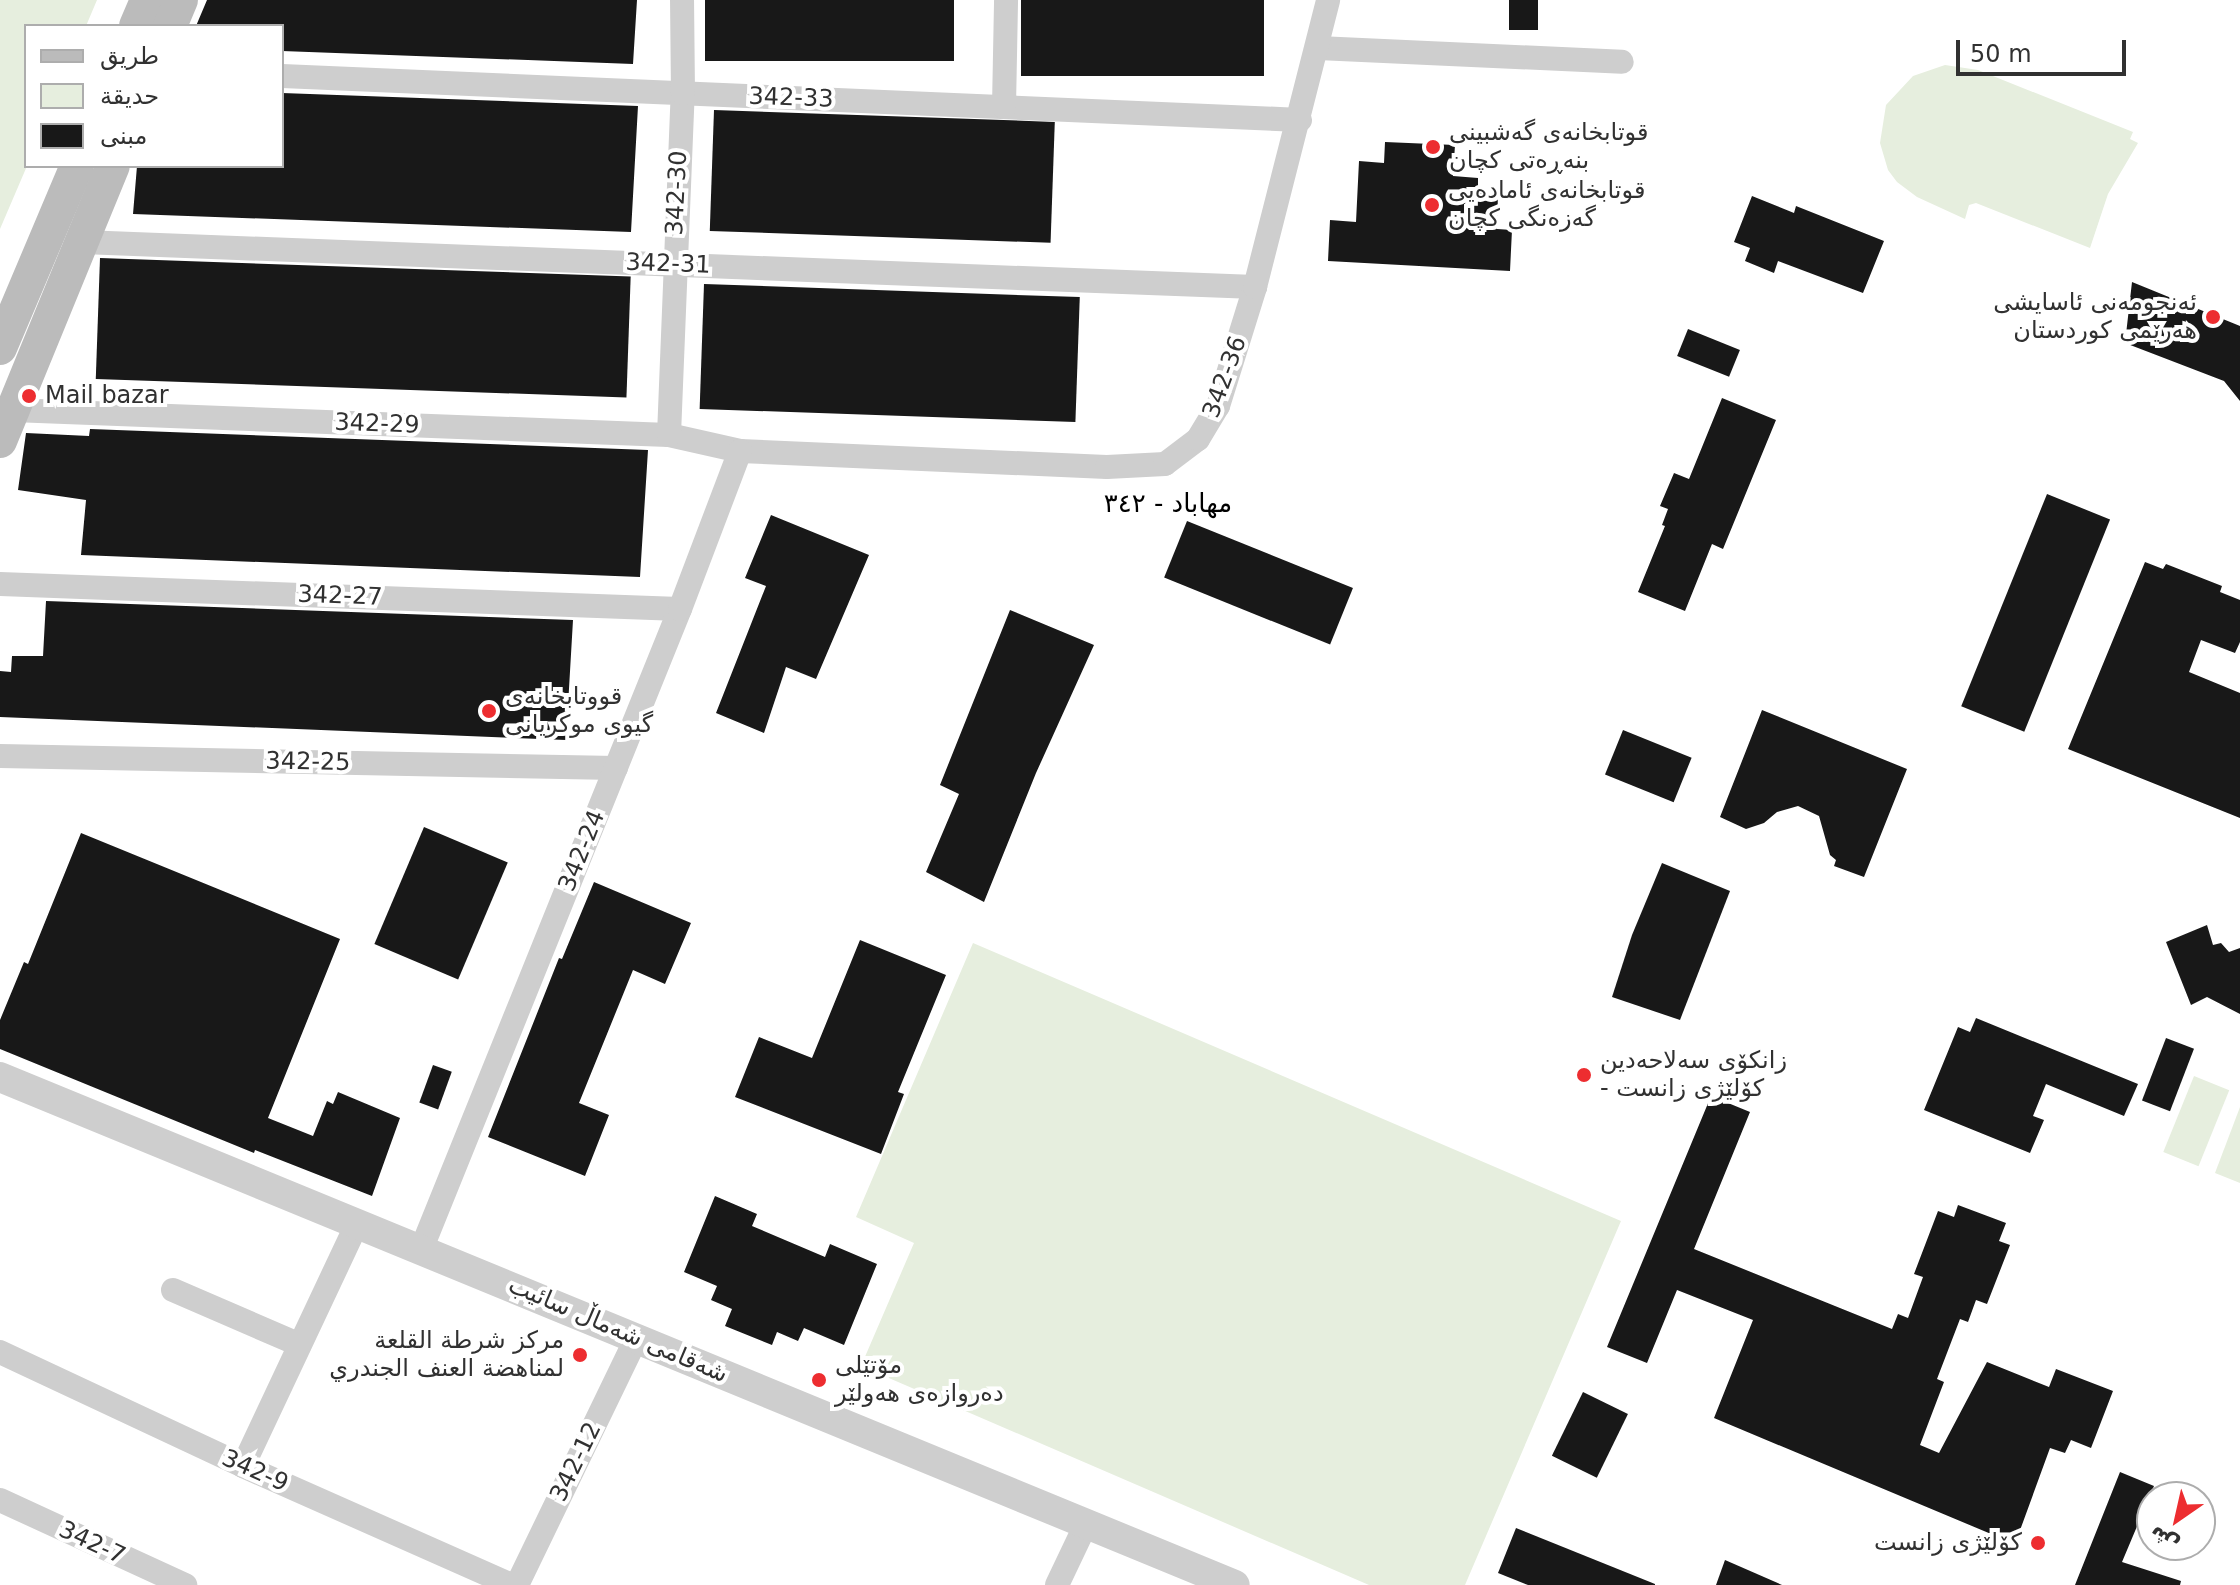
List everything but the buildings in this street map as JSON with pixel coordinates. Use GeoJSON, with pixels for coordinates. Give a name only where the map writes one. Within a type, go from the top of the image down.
{"type":"FeatureCollection","features":[{"type":"Feature","properties":{"kind":"main road"},"geometry":{"type":"LineString","coordinates":[[137,24],[147,0]]}},
{"type":"Feature","properties":{"kind":"main road"},"geometry":{"type":"LineString","coordinates":[[171,24],[181,0]]}},
{"type":"Feature","properties":{"kind":"main road"},"geometry":{"type":"LineString","coordinates":[[0,348],[76,168]]}},
{"type":"Feature","properties":{"kind":"main road"},"geometry":{"type":"LineString","coordinates":[[6,426],[112,168]]}},
{"type":"Feature","properties":{"kind":"street","name":"342-30"},"geometry":{"type":"LineString","coordinates":[[669,435],[673,265],[683,93],[682,0]]}},
{"type":"Feature","properties":{"kind":"street"},"geometry":{"type":"LineString","coordinates":[[1004,107],[1006,0]]}},
{"type":"Feature","properties":{"kind":"street","name":"342-36"},"geometry":{"type":"LineString","coordinates":[[740,451],[1107,467],[1165,464],[1198,439],[1210,424],[1255,287],[1300,120],[1328,0]]}},
{"type":"Feature","properties":{"kind":"street"},"geometry":{"type":"LineString","coordinates":[[1318,48],[1622,62]]}},
{"type":"Feature","properties":{"kind":"street","name":"342-33"},"geometry":{"type":"LineString","coordinates":[[284,76],[1300,120]]}},
{"type":"Feature","properties":{"kind":"street","name":"342-31"},"geometry":{"type":"LineString","coordinates":[[82,242],[1255,287]]}},
{"type":"Feature","properties":{"kind":"street","name":"342-29"},"geometry":{"type":"LineString","coordinates":[[6,426],[669,435],[740,451]]}},
{"type":"Feature","properties":{"kind":"street","name":"342-24"},"geometry":{"type":"LineString","coordinates":[[421,1250],[680,609],[740,451]]}},
{"type":"Feature","properties":{"kind":"street","name":"342-27"},"geometry":{"type":"LineString","coordinates":[[0,584],[680,609]]}},
{"type":"Feature","properties":{"kind":"street","name":"342-25"},"geometry":{"type":"LineString","coordinates":[[0,756],[616,768]]}},
{"type":"Feature","properties":{"kind":"street","name":"شەقامی شەماڵ سائیب"},"geometry":{"type":"LineString","coordinates":[[0,1077],[1235,1585]]}},
{"type":"Feature","properties":{"kind":"street"},"geometry":{"type":"LineString","coordinates":[[243,1466],[357,1224]]}},
{"type":"Feature","properties":{"kind":"street"},"geometry":{"type":"LineString","coordinates":[[173,1290],[300,1345]]}},
{"type":"Feature","properties":{"kind":"street","name":"342-12"},"geometry":{"type":"LineString","coordinates":[[514,1585],[636,1339]]}},
{"type":"Feature","properties":{"kind":"street","name":"342-9"},"geometry":{"type":"LineString","coordinates":[[0,1352],[243,1466],[514,1585]]}},
{"type":"Feature","properties":{"kind":"street","name":"342-7"},"geometry":{"type":"LineString","coordinates":[[0,1500],[185,1585]]}},
{"type":"Feature","properties":{"kind":"street"},"geometry":{"type":"LineString","coordinates":[[1057,1585],[1086,1524]]}},
{"type":"Feature","properties":{"kind":"green space"},"geometry":{"type":"Polygon","coordinates":[[[0,0],[97,0],[87,24],[24,24],[26,168],[0,229],[0,0]]]}},
{"type":"Feature","properties":{"kind":"green space"},"geometry":{"type":"Polygon","coordinates":[[[1945,65],[1978,70],[2133,132],[2130,139],[2138,143],[2108,194],[2090,248],[1976,203],[1969,205],[1965,219],[1917,197],[1897,182],[1888,170],[1880,143],[1886,105],[1913,76],[1945,65]]]}},
{"type":"Feature","properties":{"kind":"green space"},"geometry":{"type":"Polygon","coordinates":[[[973,943],[1621,1221],[1465,1585],[1369,1585],[861,1366],[914,1243],[856,1217],[973,943]]]}},
{"type":"Feature","properties":{"kind":"green space"},"geometry":{"type":"Polygon","coordinates":[[[2194,1076],[2229,1090],[2199,1166],[2163,1152],[2194,1076]]]}},
{"type":"Feature","properties":{"kind":"green space"},"geometry":{"type":"Polygon","coordinates":[[[2240,1107],[2240,1183],[2215,1173],[2240,1107]]]}},
{"type":"Feature","properties":{"kind":"place","name":"قوتابخانەی گەشبینی بنەڕەتی کچان"},"geometry":{"type":"Point","coordinates":[1433,147]}},
{"type":"Feature","properties":{"kind":"place","name":"قوتابخانەی ئامادەیی گەزەنگی کچان"},"geometry":{"type":"Point","coordinates":[1432,205]}},
{"type":"Feature","properties":{"kind":"place","name":"ئەنجومەنی ئاسایشی هەرێمی کوردستان"},"geometry":{"type":"Point","coordinates":[2213,317]}},
{"type":"Feature","properties":{"kind":"place","name":"Mail bazar"},"geometry":{"type":"Point","coordinates":[29,396]}},
{"type":"Feature","properties":{"kind":"place","name":"قووتابخانەی گيوی موكريانی"},"geometry":{"type":"Point","coordinates":[489,711]}},
{"type":"Feature","properties":{"kind":"place","name":"زانکۆی سەلاحەدین - کۆلێژی زانست"},"geometry":{"type":"Point","coordinates":[1584,1075]}},
{"type":"Feature","properties":{"kind":"place","name":"مركز شرطة القلعة لمناهضة العنف الجندري"},"geometry":{"type":"Point","coordinates":[580,1355]}},
{"type":"Feature","properties":{"kind":"place","name":"مۆتێلی دەروازەی هەولێر"},"geometry":{"type":"Point","coordinates":[819,1380]}},
{"type":"Feature","properties":{"kind":"place","name":"کۆلێژی زانست"},"geometry":{"type":"Point","coordinates":[2038,1543]}},
{"type":"Feature","properties":{"kind":"district","name":"مهاباد - ٣٤٢"},"geometry":{"type":"Point","coordinates":[1168,504]}}]}
